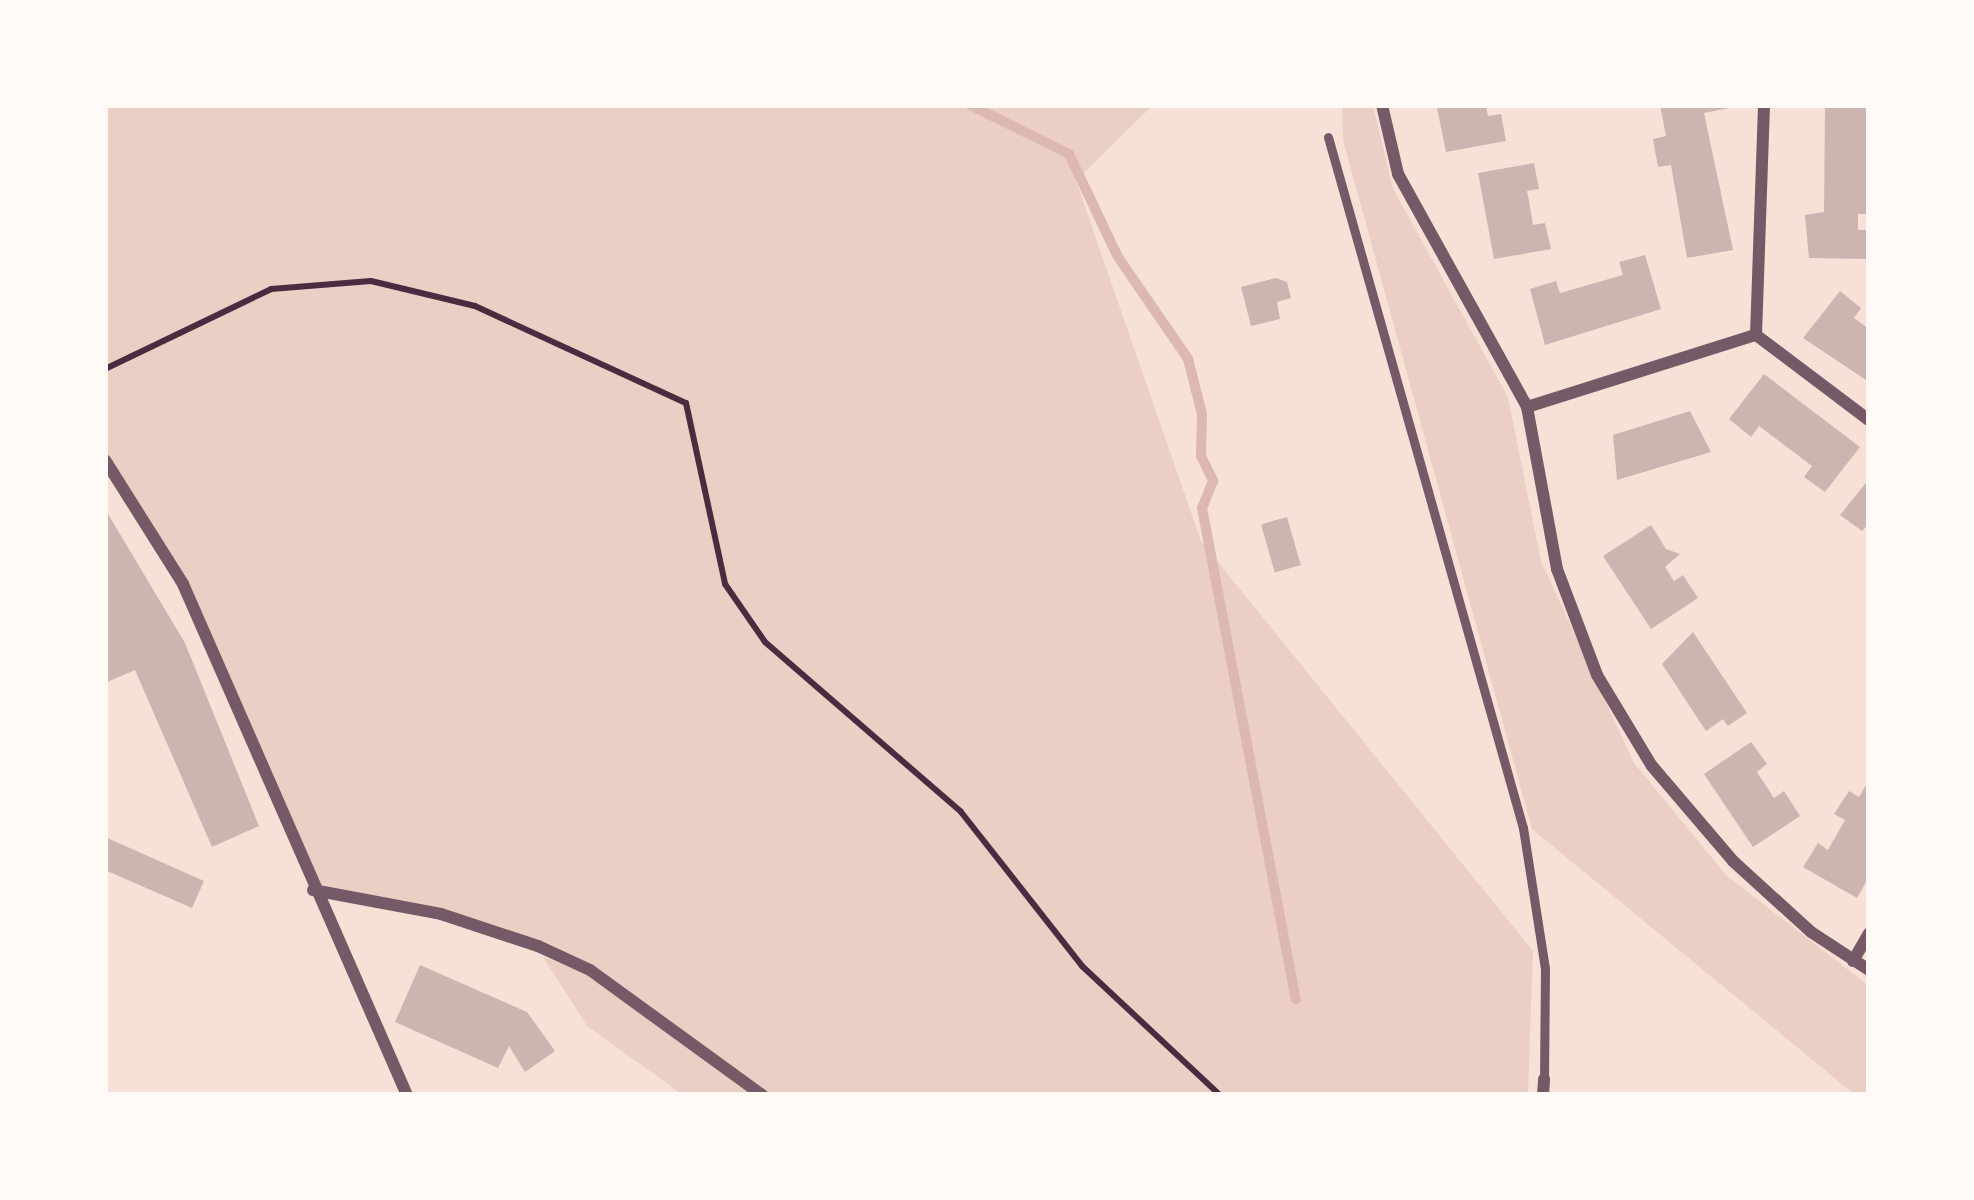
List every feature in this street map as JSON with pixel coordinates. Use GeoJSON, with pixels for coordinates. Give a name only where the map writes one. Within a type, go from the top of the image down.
{"type":"FeatureCollection","features":[{"type":"Feature","properties":{"kind":"street"},"geometry":{"type":"LineString","coordinates":[[1382,105],[1398,174],[1527,407],[1557,569],[1597,675],[1652,766],[1733,861],[1852,961],[1869,970]]}},
{"type":"Feature","properties":{"kind":"street"},"geometry":{"type":"LineString","coordinates":[[1756,335],[1765,105]]}},
{"type":"Feature","properties":{"kind":"street"},"geometry":{"type":"LineString","coordinates":[[1527,407],[1756,335]]}},
{"type":"Feature","properties":{"kind":"street"},"geometry":{"type":"LineString","coordinates":[[1756,335],[1869,420]]}},
{"type":"Feature","properties":{"kind":"street"},"geometry":{"type":"LineString","coordinates":[[105,460],[183,584],[407,1095]]}},
{"type":"Feature","properties":{"kind":"street"},"geometry":{"type":"LineString","coordinates":[[314,890],[442,914],[538,946],[590,970],[762,1095]]}},
{"type":"Feature","properties":{"kind":"street"},"geometry":{"type":"LineString","coordinates":[[1852,961],[1869,933]]}},
{"type":"Feature","properties":{"kind":"street"},"geometry":{"type":"LineString","coordinates":[[1543,1095],[1544,1079]]}},
{"type":"Feature","properties":{"kind":"lane"},"geometry":{"type":"LineString","coordinates":[[1328,136],[1534,874],[1545,968],[1544,1079]]}},
{"type":"Feature","properties":{"kind":"path"},"geometry":{"type":"LineString","coordinates":[[105,369],[271,289],[371,281],[475,306],[686,403],[725,584],[765,642],[961,812],[1082,966],[1220,1095]]}},
{"type":"Feature","properties":{"kind":"shaded area"},"geometry":{"type":"Polygon","coordinates":[[[105,105],[1153,105],[1076,181],[1201,541],[1533,951],[1528,1095],[766,1095],[592,967],[442,911],[313,883],[211,637],[105,454],[105,105]]]}},
{"type":"Feature","properties":{"kind":"shaded area"},"geometry":{"type":"Polygon","coordinates":[[[1342,105],[1373,105],[1393,189],[1508,397],[1541,561],[1634,763],[1726,875],[1869,986],[1869,1095],[1855,1095],[1532,829],[1343,140],[1342,105]]]}},
{"type":"Feature","properties":{"kind":"shaded area"},"geometry":{"type":"Polygon","coordinates":[[[543,957],[590,973],[757,1095],[683,1095],[587,1026],[543,957]]]}},
{"type":"Feature","properties":{"kind":"building"},"geometry":{"type":"Polygon","coordinates":[[[1486,105],[1488,116],[1501,114],[1506,141],[1446,152],[1437,108],[1486,105]]]}},
{"type":"Feature","properties":{"kind":"building"},"geometry":{"type":"Polygon","coordinates":[[[1660,105],[1744,105],[1704,113],[1733,250],[1687,258],[1671,165],[1658,167],[1653,139],[1666,136],[1660,105]]]}},
{"type":"Feature","properties":{"kind":"building"},"geometry":{"type":"Polygon","coordinates":[[[1825,105],[1869,107],[1869,214],[1858,214],[1858,230],[1869,230],[1869,259],[1809,258],[1805,215],[1824,212],[1825,105]]]}},
{"type":"Feature","properties":{"kind":"building"},"geometry":{"type":"Polygon","coordinates":[[[1534,163],[1539,189],[1527,191],[1533,225],[1545,223],[1551,249],[1494,259],[1478,173],[1534,163]]]}},
{"type":"Feature","properties":{"kind":"building"},"geometry":{"type":"Polygon","coordinates":[[[1645,255],[1661,309],[1545,345],[1530,289],[1556,281],[1560,293],[1623,275],[1619,262],[1645,255]]]}},
{"type":"Feature","properties":{"kind":"building"},"geometry":{"type":"Polygon","coordinates":[[[1276,278],[1287,282],[1291,298],[1277,302],[1280,319],[1251,326],[1241,287],[1276,278]]]}},
{"type":"Feature","properties":{"kind":"building"},"geometry":{"type":"Polygon","coordinates":[[[1840,291],[1861,308],[1854,318],[1869,329],[1869,382],[1803,338],[1840,291]]]}},
{"type":"Feature","properties":{"kind":"building"},"geometry":{"type":"Polygon","coordinates":[[[1764,374],[1860,447],[1825,492],[1804,477],[1812,466],[1799,456],[1759,426],[1751,437],[1729,419],[1764,374]]]}},
{"type":"Feature","properties":{"kind":"building"},"geometry":{"type":"Polygon","coordinates":[[[1690,411],[1711,452],[1617,480],[1613,435],[1690,411]]]}},
{"type":"Feature","properties":{"kind":"building"},"geometry":{"type":"Polygon","coordinates":[[[1869,479],[1869,523],[1862,531],[1840,515],[1869,479]]]}},
{"type":"Feature","properties":{"kind":"building"},"geometry":{"type":"Polygon","coordinates":[[[105,509],[185,643],[259,826],[212,847],[135,670],[105,683],[105,509]]]}},
{"type":"Feature","properties":{"kind":"building"},"geometry":{"type":"Polygon","coordinates":[[[1287,517],[1301,565],[1275,573],[1261,524],[1287,517]]]}},
{"type":"Feature","properties":{"kind":"building"},"geometry":{"type":"Polygon","coordinates":[[[1651,525],[1666,549],[1680,554],[1665,567],[1674,581],[1683,575],[1698,598],[1651,629],[1603,556],[1651,525]]]}},
{"type":"Feature","properties":{"kind":"building"},"geometry":{"type":"Polygon","coordinates":[[[1693,632],[1747,713],[1728,726],[1723,719],[1706,731],[1662,664],[1693,632]]]}},
{"type":"Feature","properties":{"kind":"building"},"geometry":{"type":"Polygon","coordinates":[[[1751,742],[1767,764],[1757,772],[1774,798],[1784,791],[1800,816],[1753,847],[1704,774],[1751,742]]]}},
{"type":"Feature","properties":{"kind":"building"},"geometry":{"type":"Polygon","coordinates":[[[1869,780],[1869,877],[1857,898],[1803,867],[1818,843],[1828,850],[1845,820],[1834,814],[1849,791],[1859,797],[1869,780]]]}},
{"type":"Feature","properties":{"kind":"building"},"geometry":{"type":"Polygon","coordinates":[[[105,837],[204,881],[192,908],[105,870],[105,837]]]}},
{"type":"Feature","properties":{"kind":"building"},"geometry":{"type":"Polygon","coordinates":[[[420,965],[527,1012],[555,1051],[525,1072],[509,1046],[498,1068],[395,1022],[420,965]]]}},
{"type":"Feature","properties":{"kind":"waterway"},"geometry":{"type":"LineString","coordinates":[[970,105],[1069,154],[1118,257],[1188,359],[1202,414],[1201,456],[1213,481],[1202,508],[1296,999]]}}]}
